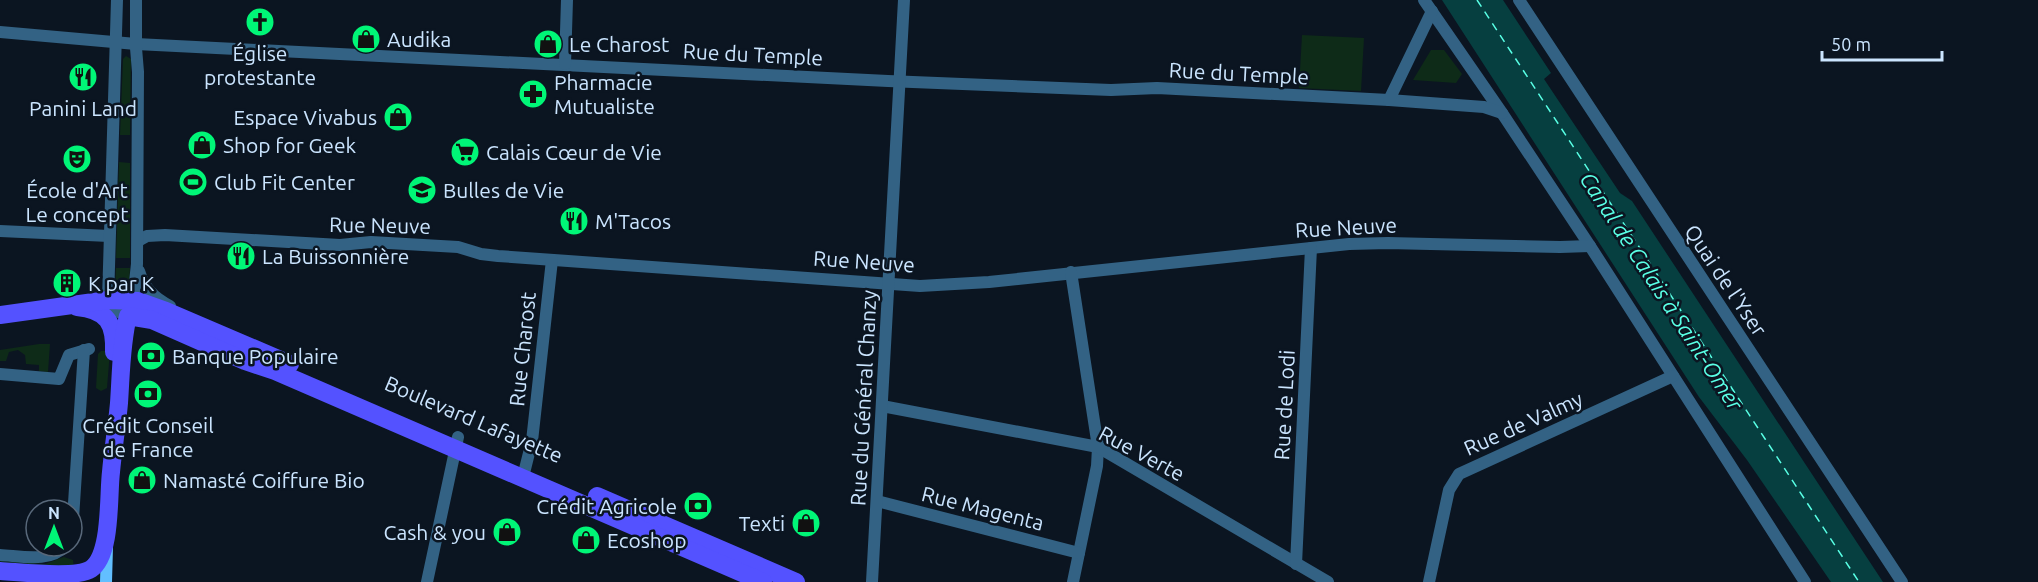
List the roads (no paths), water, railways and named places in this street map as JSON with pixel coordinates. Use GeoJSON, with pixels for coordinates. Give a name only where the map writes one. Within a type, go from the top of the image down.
{"type":"FeatureCollection","features":[{"type":"Feature","properties":{"kind":"main road"},"geometry":{"type":"LineString","coordinates":[[101,305],[114,336],[109,438],[111,471]]}},
{"type":"Feature","properties":{"kind":"main road"},"geometry":{"type":"LineString","coordinates":[[0,315],[56,306],[83,308],[101,305],[130,308],[124,333],[117,429],[111,471],[106,533],[106,582]]}},
{"type":"Feature","properties":{"kind":"main road","name":"Boulevard Lafayette"},"geometry":{"type":"LineString","coordinates":[[130,308],[157,307],[456,443]]}},
{"type":"Feature","properties":{"kind":"main road","name":"Boulevard Lafayette"},"geometry":{"type":"LineString","coordinates":[[130,308],[245,361],[275,370],[796,582]]}},
{"type":"Feature","properties":{"kind":"main road","name":"Boulevard Lafayette"},"geometry":{"type":"LineString","coordinates":[[524,471],[763,582]]}},
{"type":"Feature","properties":{"kind":"main road"},"geometry":{"type":"LineString","coordinates":[[0,571],[79,573],[92,568],[102,552],[106,533]]}},
{"type":"Feature","properties":{"kind":"main road"},"geometry":{"type":"LineString","coordinates":[[61,574],[86,582]]}},
{"type":"Feature","properties":{"kind":"street"},"geometry":{"type":"LineString","coordinates":[[101,305],[109,236],[117,0]]}},
{"type":"Feature","properties":{"kind":"street"},"geometry":{"type":"LineString","coordinates":[[136,0],[138,264],[140,276],[151,294],[189,314],[211,330]]}},
{"type":"Feature","properties":{"kind":"street"},"geometry":{"type":"LineString","coordinates":[[565,64],[567,0]]}},
{"type":"Feature","properties":{"kind":"street","name":"Rue du Général Chanzy"},"geometry":{"type":"LineString","coordinates":[[872,582],[904,0]]}},
{"type":"Feature","properties":{"kind":"street"},"geometry":{"type":"LineString","coordinates":[[1424,0],[1503,113],[1590,246],[1804,582]]}},
{"type":"Feature","properties":{"kind":"street","name":"Quai de l'Yser"},"geometry":{"type":"LineString","coordinates":[[1519,0],[1902,582]]}},
{"type":"Feature","properties":{"kind":"street"},"geometry":{"type":"LineString","coordinates":[[1389,100],[1432,11]]}},
{"type":"Feature","properties":{"kind":"street","name":"Rue du Temple"},"geometry":{"type":"LineString","coordinates":[[0,32],[136,44],[900,81],[1111,90],[1157,88],[1389,100],[1484,107],[1503,113]]}},
{"type":"Feature","properties":{"kind":"street"},"geometry":{"type":"LineString","coordinates":[[0,231],[109,236]]}},
{"type":"Feature","properties":{"kind":"street","name":"Rue Neuve"},"geometry":{"type":"LineString","coordinates":[[138,241],[147,236],[165,235],[340,245],[371,242],[458,247],[481,254],[552,260],[920,286],[1311,248],[1388,243],[1590,246]]}},
{"type":"Feature","properties":{"kind":"street","name":"Rue de Lodi"},"geometry":{"type":"LineString","coordinates":[[1296,564],[1311,248]]}},
{"type":"Feature","properties":{"kind":"street","name":"Rue Charost"},"geometry":{"type":"LineString","coordinates":[[524,471],[532,441],[552,260]]}},
{"type":"Feature","properties":{"kind":"street"},"geometry":{"type":"LineString","coordinates":[[130,308],[138,264]]}},
{"type":"Feature","properties":{"kind":"street"},"geometry":{"type":"LineString","coordinates":[[1071,272],[1098,447],[1097,466],[1073,582]]}},
{"type":"Feature","properties":{"kind":"street"},"geometry":{"type":"LineString","coordinates":[[0,374],[59,379],[69,355],[87,349],[75,498]]}},
{"type":"Feature","properties":{"kind":"street","name":"Rue de Valmy"},"geometry":{"type":"LineString","coordinates":[[1429,582],[1449,490],[1459,474],[1673,376]]}},
{"type":"Feature","properties":{"kind":"street","name":"Rue Verte"},"geometry":{"type":"LineString","coordinates":[[882,406],[1098,447],[1328,582]]}},
{"type":"Feature","properties":{"kind":"street"},"geometry":{"type":"LineString","coordinates":[[427,582],[456,443]]}},
{"type":"Feature","properties":{"kind":"street","name":"Rue Magenta"},"geometry":{"type":"LineString","coordinates":[[877,501],[1079,553]]}},
{"type":"Feature","properties":{"kind":"street"},"geometry":{"type":"LineString","coordinates":[[0,555],[24,556]]}},
{"type":"Feature","properties":{"kind":"water","name":"Canal de Calais à Saint-Omer"},"geometry":{"type":"Polygon","coordinates":[[[1442,0],[1503,0],[1551,73],[1544,79],[1620,193],[1632,201],[1883,582],[1831,582],[1747,460],[1699,397],[1442,0]]]}},
{"type":"Feature","properties":{"kind":"place","name":"Église protestante"},"geometry":{"type":"Point","coordinates":[260,22]}},
{"type":"Feature","properties":{"kind":"place","name":"Audika"},"geometry":{"type":"Point","coordinates":[366,39]}},
{"type":"Feature","properties":{"kind":"place","name":"Le Charost"},"geometry":{"type":"Point","coordinates":[548,44]}},
{"type":"Feature","properties":{"kind":"place","name":"Panini Land"},"geometry":{"type":"Point","coordinates":[83,77]}},
{"type":"Feature","properties":{"kind":"place","name":"Pharmacie Mutualiste"},"geometry":{"type":"Point","coordinates":[533,94]}},
{"type":"Feature","properties":{"kind":"place","name":"Espace Vivabus"},"geometry":{"type":"Point","coordinates":[398,117]}},
{"type":"Feature","properties":{"kind":"place","name":"Shop for Geek"},"geometry":{"type":"Point","coordinates":[202,145]}},
{"type":"Feature","properties":{"kind":"place","name":"Calais Cœur de Vie"},"geometry":{"type":"Point","coordinates":[465,152]}},
{"type":"Feature","properties":{"kind":"place","name":"École d'Art Le concept"},"geometry":{"type":"Point","coordinates":[77,159]}},
{"type":"Feature","properties":{"kind":"place","name":"Club Fit Center"},"geometry":{"type":"Point","coordinates":[193,182]}},
{"type":"Feature","properties":{"kind":"place","name":"Bulles de Vie"},"geometry":{"type":"Point","coordinates":[422,190]}},
{"type":"Feature","properties":{"kind":"place","name":"M'Tacos"},"geometry":{"type":"Point","coordinates":[574,221]}},
{"type":"Feature","properties":{"kind":"place","name":"La Buissonnière"},"geometry":{"type":"Point","coordinates":[241,256]}},
{"type":"Feature","properties":{"kind":"place","name":"K par K"},"geometry":{"type":"Point","coordinates":[67,283]}},
{"type":"Feature","properties":{"kind":"place","name":"Banque Populaire"},"geometry":{"type":"Point","coordinates":[151,356]}},
{"type":"Feature","properties":{"kind":"place","name":"Crédit Conseil de France"},"geometry":{"type":"Point","coordinates":[148,394]}},
{"type":"Feature","properties":{"kind":"place","name":"Namasté Coiffure Bio"},"geometry":{"type":"Point","coordinates":[142,480]}},
{"type":"Feature","properties":{"kind":"place","name":"Crédit Agricole"},"geometry":{"type":"Point","coordinates":[698,506]}},
{"type":"Feature","properties":{"kind":"place","name":"Texti"},"geometry":{"type":"Point","coordinates":[806,523]}},
{"type":"Feature","properties":{"kind":"place","name":"Cash & you"},"geometry":{"type":"Point","coordinates":[507,532]}},
{"type":"Feature","properties":{"kind":"place","name":"Ecoshop"},"geometry":{"type":"Point","coordinates":[586,540]}}]}
